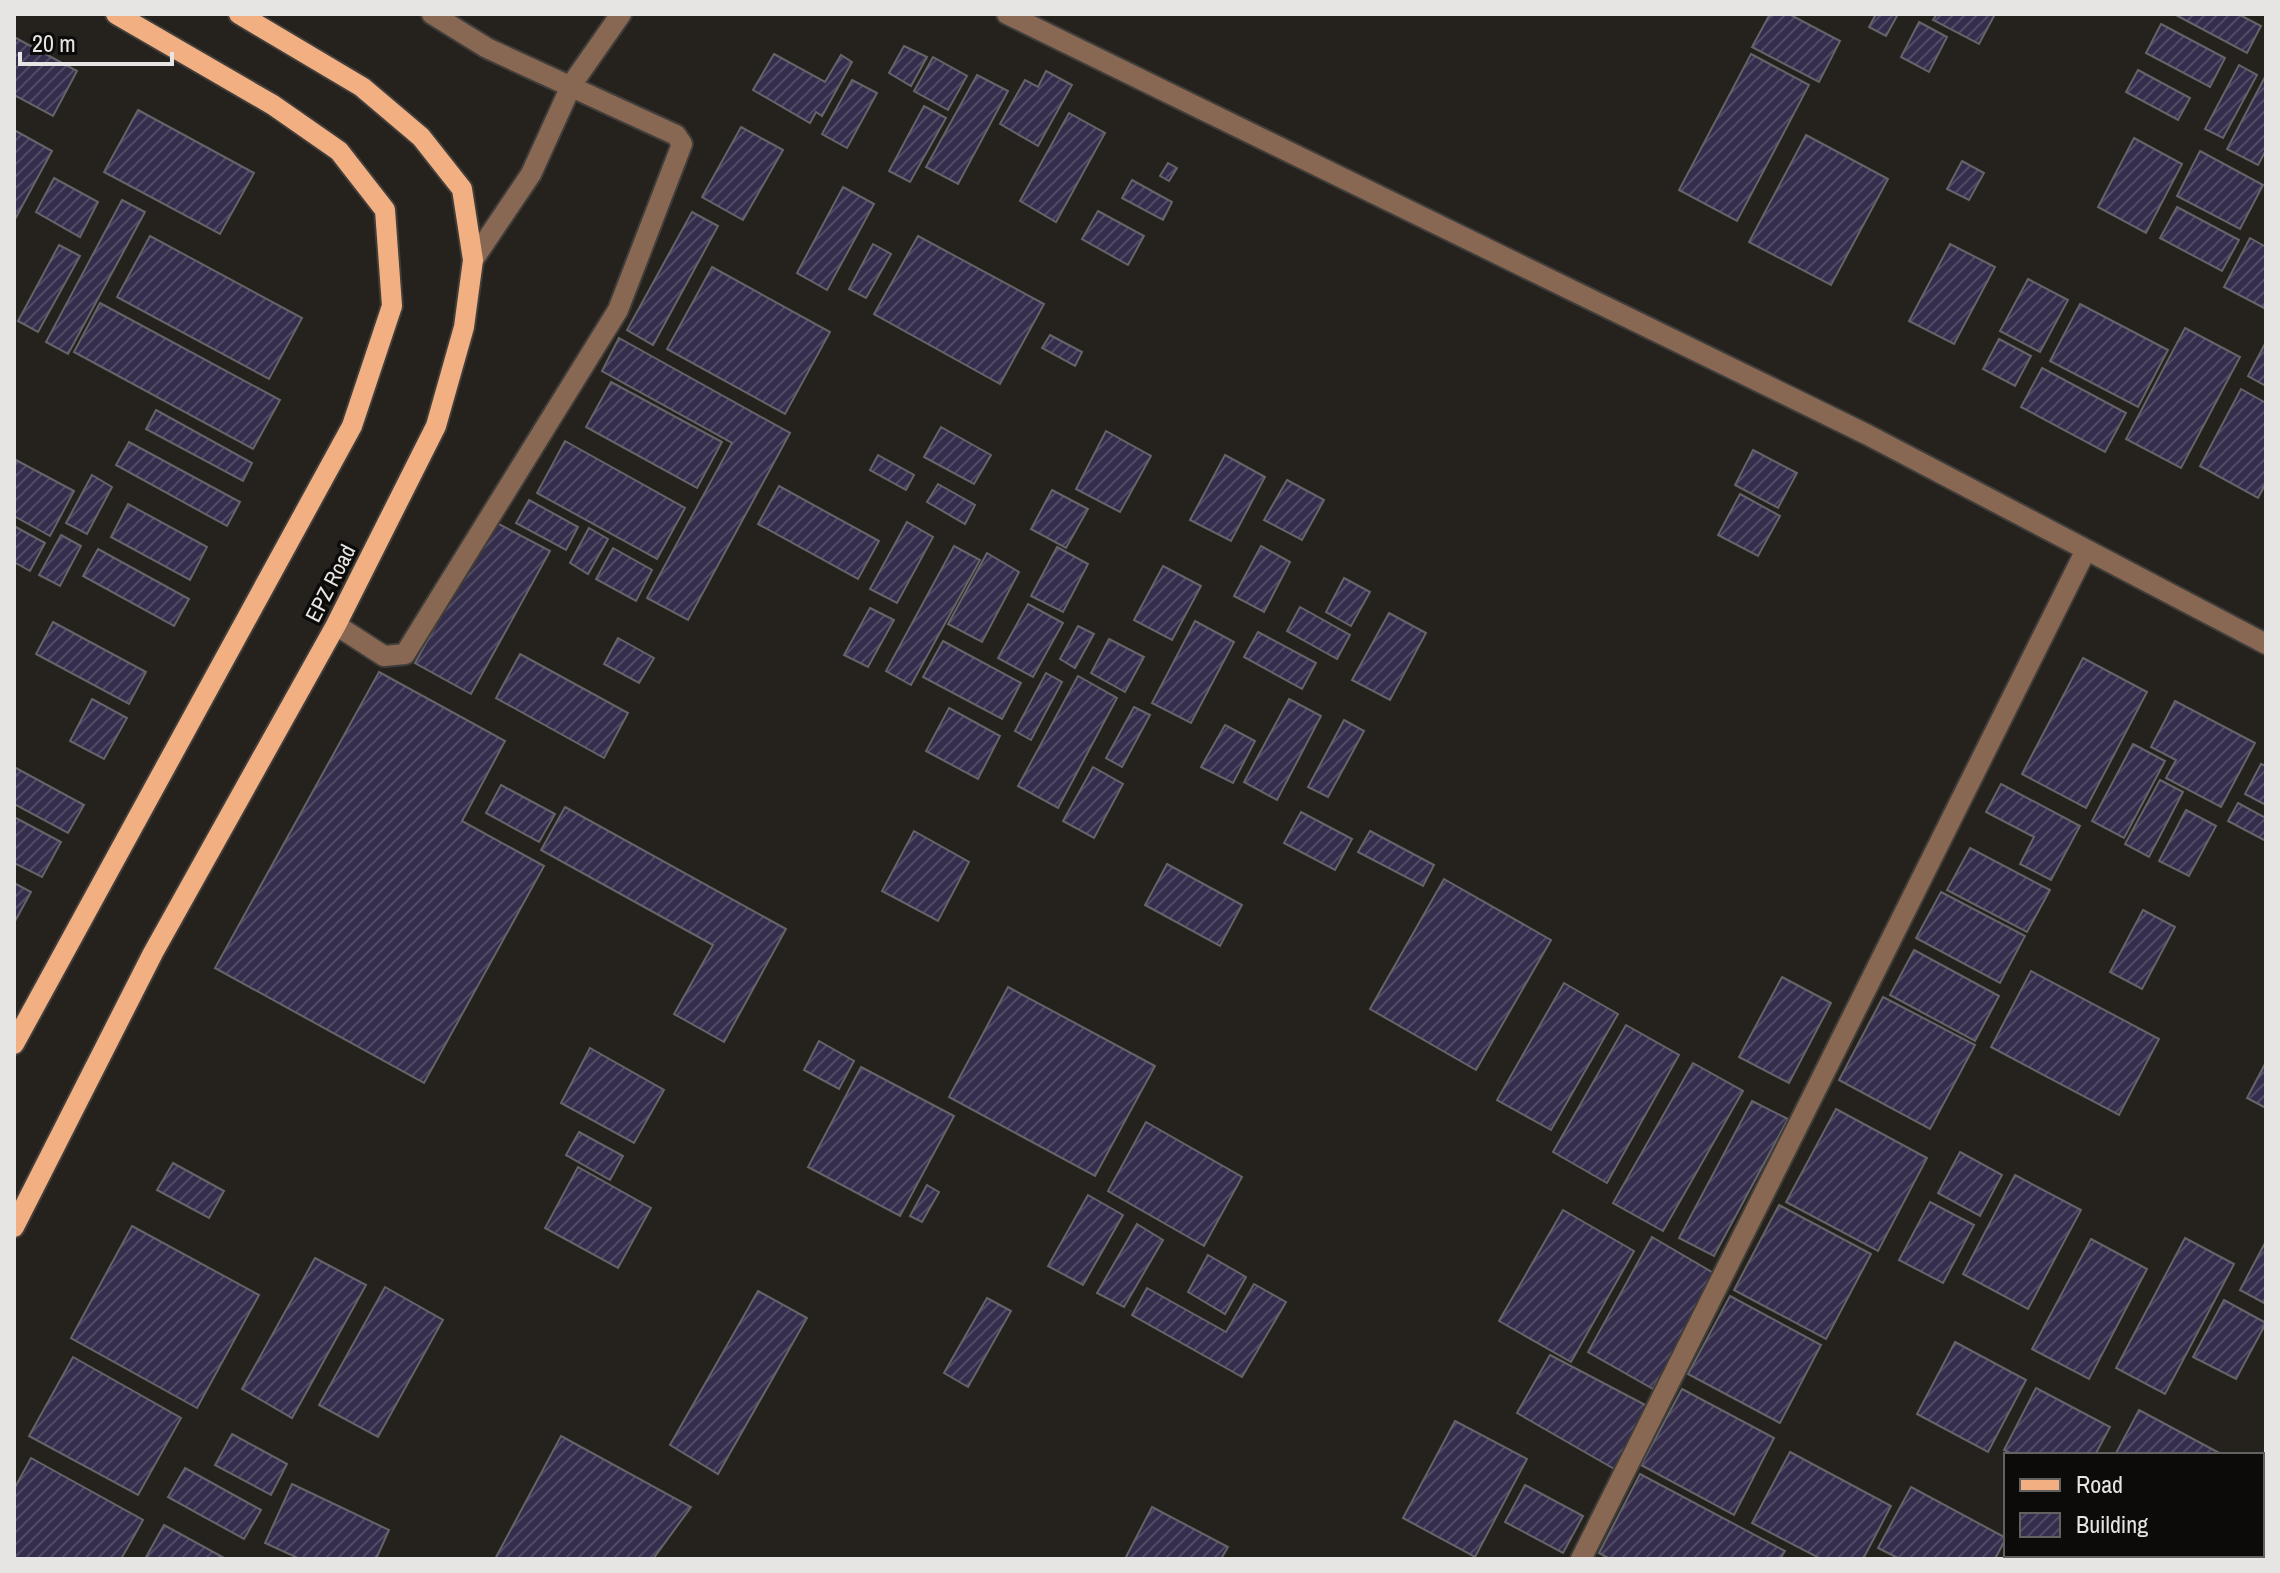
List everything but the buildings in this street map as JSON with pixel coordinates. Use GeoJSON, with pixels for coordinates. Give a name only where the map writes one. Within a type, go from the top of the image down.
{"type":"FeatureCollection","features":[{"type":"Feature","properties":{"kind":"main road"},"geometry":{"type":"LineString","coordinates":[[14,1044],[352,426],[392,306],[385,210],[339,151],[273,105],[116,14]]}},
{"type":"Feature","properties":{"kind":"main road","name":"EPZ Road"},"geometry":{"type":"LineString","coordinates":[[14,1227],[153,953],[336,625],[436,426],[464,327],[473,260],[462,189],[421,137],[362,87],[239,14]]}},
{"type":"Feature","properties":{"kind":"street"},"geometry":{"type":"LineString","coordinates":[[336,625],[384,656],[405,654],[618,310],[682,142],[676,135],[572,84],[487,48],[432,14]]}},
{"type":"Feature","properties":{"kind":"street"},"geometry":{"type":"LineString","coordinates":[[473,260],[531,174],[572,84],[621,14]]}},
{"type":"Feature","properties":{"kind":"street"},"geometry":{"type":"LineString","coordinates":[[1007,14],[1868,435],[2266,644]]}},
{"type":"Feature","properties":{"kind":"street"},"geometry":{"type":"LineString","coordinates":[[1581,1559],[2086,550]]}}]}
